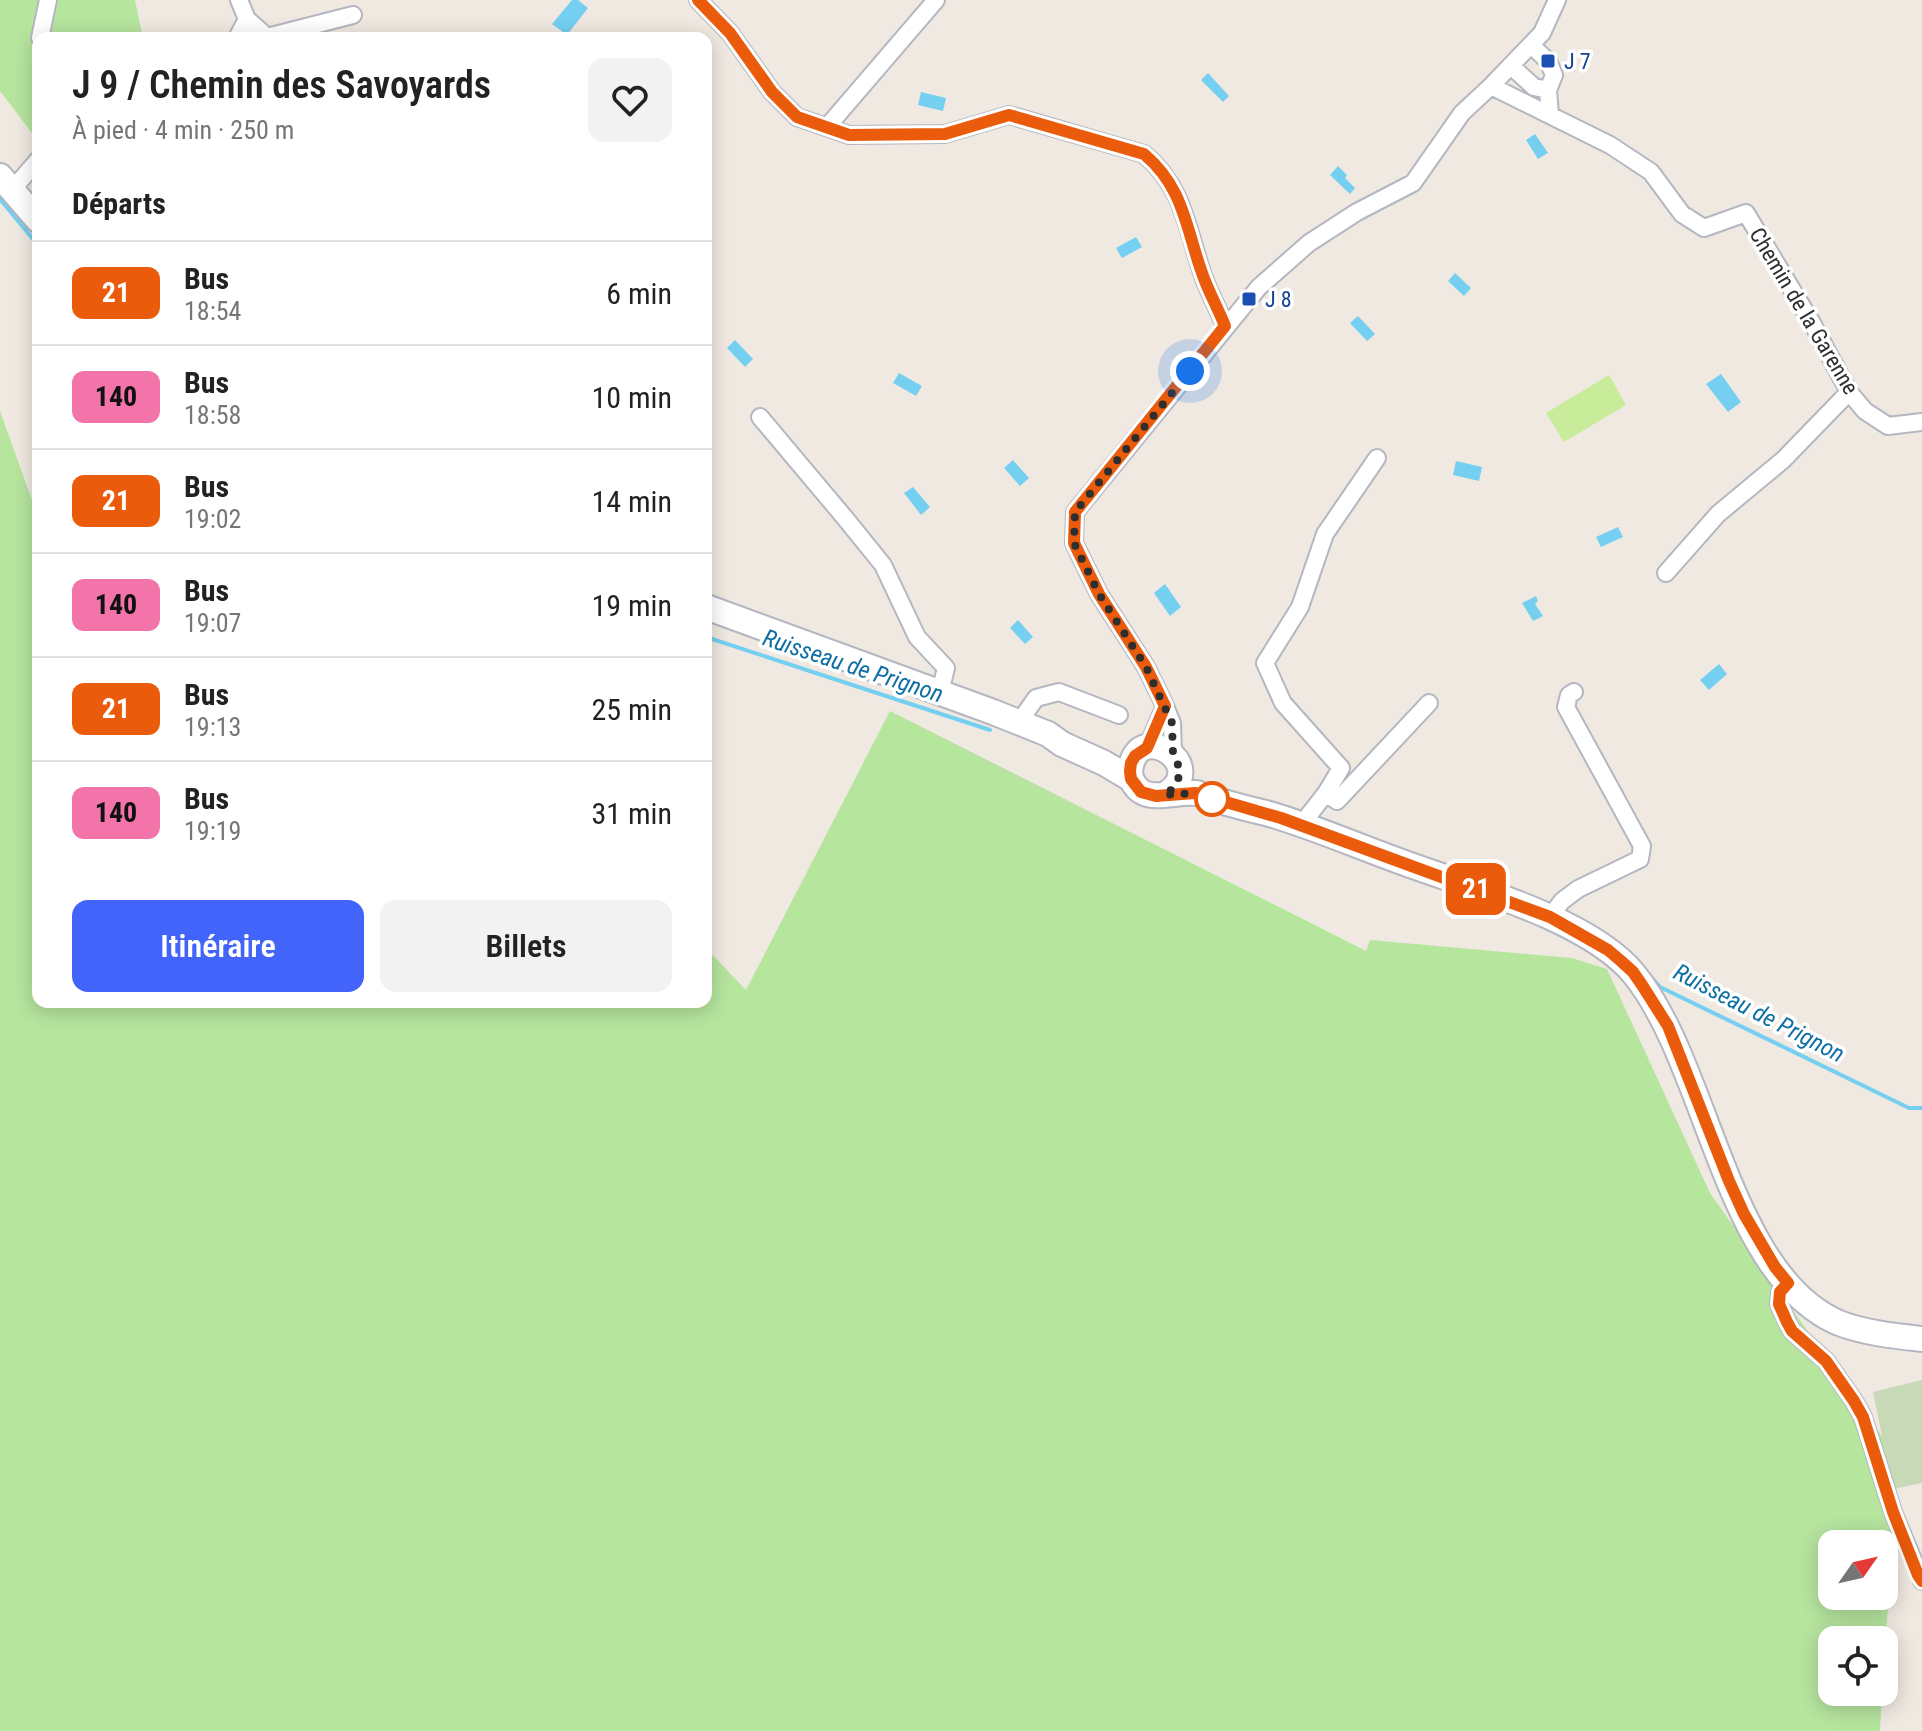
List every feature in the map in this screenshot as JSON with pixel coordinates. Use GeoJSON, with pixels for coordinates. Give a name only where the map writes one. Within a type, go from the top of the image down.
{"type":"FeatureCollection","features":[{"type":"Feature","properties":{"kind":"main road"},"geometry":{"type":"LineString","coordinates":[[6,183],[32,213]]}},
{"type":"Feature","properties":{"kind":"main road"},"geometry":{"type":"LineString","coordinates":[[712,609],[1019,722],[1104,763],[1138,761],[1161,747],[1176,762],[1291,821]]}},
{"type":"Feature","properties":{"kind":"main road"},"geometry":{"type":"LineString","coordinates":[[1138,761],[1141,792],[1148,795],[1195,793],[1291,821],[1550,917],[1608,950],[1633,972],[1668,1026],[1729,1181],[1775,1267],[1818,1311],[1837,1322],[1857,1329],[1922,1339]]}},
{"type":"Feature","properties":{"kind":"main road"},"geometry":{"type":"LineString","coordinates":[[1164,795],[1176,784],[1176,762]]}},
{"type":"Feature","properties":{"kind":"street"},"geometry":{"type":"LineString","coordinates":[[41,32],[48,0]]}},
{"type":"Feature","properties":{"kind":"street"},"geometry":{"type":"LineString","coordinates":[[239,0],[247,19],[261,32]]}},
{"type":"Feature","properties":{"kind":"street"},"geometry":{"type":"LineString","coordinates":[[698,0],[730,33],[772,92],[797,117],[849,135],[945,134],[1009,115],[1144,154],[1159,167],[1180,201],[1205,280],[1225,326]]}},
{"type":"Feature","properties":{"kind":"street"},"geometry":{"type":"LineString","coordinates":[[827,127],[936,0]]}},
{"type":"Feature","properties":{"kind":"street"},"geometry":{"type":"LineString","coordinates":[[1176,762],[1172,723],[1165,706],[1146,667],[1099,594],[1074,543],[1075,512],[1259,287],[1309,243],[1357,212],[1413,183],[1462,113],[1542,33],[1557,0]]}},
{"type":"Feature","properties":{"kind":"street"},"geometry":{"type":"LineString","coordinates":[[287,32],[353,15]]}},
{"type":"Feature","properties":{"kind":"street"},"geometry":{"type":"LineString","coordinates":[[240,32],[247,19]]}},
{"type":"Feature","properties":{"kind":"street"},"geometry":{"type":"LineString","coordinates":[[1531,45],[1548,61],[1554,75],[1548,90],[1550,115]]}},
{"type":"Feature","properties":{"kind":"street"},"geometry":{"type":"LineString","coordinates":[[1511,66],[1534,87],[1548,90]]}},
{"type":"Feature","properties":{"kind":"street","name":"Chemin de la Garenne"},"geometry":{"type":"LineString","coordinates":[[1491,86],[1610,145],[1651,172],[1682,214],[1704,228],[1746,213],[1849,392],[1865,411],[1888,426],[1922,422]]}},
{"type":"Feature","properties":{"kind":"street"},"geometry":{"type":"LineString","coordinates":[[6,183],[32,164]]}},
{"type":"Feature","properties":{"kind":"street"},"geometry":{"type":"LineString","coordinates":[[1666,573],[1718,514],[1783,460],[1849,392]]}},
{"type":"Feature","properties":{"kind":"street"},"geometry":{"type":"LineString","coordinates":[[760,417],[883,565],[917,637],[946,668],[940,692]]}},
{"type":"Feature","properties":{"kind":"street"},"geometry":{"type":"LineString","coordinates":[[1291,821],[1326,793],[1341,768],[1283,703],[1265,663],[1300,607],[1325,534],[1377,458]]}},
{"type":"Feature","properties":{"kind":"street"},"geometry":{"type":"LineString","coordinates":[[1019,722],[1036,698],[1059,692],[1119,715]]}},
{"type":"Feature","properties":{"kind":"street"},"geometry":{"type":"LineString","coordinates":[[1550,917],[1562,901],[1578,889],[1640,859],[1642,846],[1566,707],[1569,695],[1574,692]]}},
{"type":"Feature","properties":{"kind":"street"},"geometry":{"type":"LineString","coordinates":[[1326,793],[1337,801],[1429,703]]}},
{"type":"Feature","properties":{"kind":"street"},"geometry":{"type":"LineString","coordinates":[[1138,761],[1165,706]]}},
{"type":"Feature","properties":{"kind":"street"},"geometry":{"type":"LineString","coordinates":[[1796,1291],[1780,1292],[1779,1304],[1792,1331],[1826,1361],[1863,1417],[1893,1512],[1922,1581]]}},
{"type":"Feature","properties":{"kind":"green space"},"geometry":{"type":"Polygon","coordinates":[[[0,0],[135,0],[142,32],[32,32],[32,133],[0,91],[0,0]]]}},
{"type":"Feature","properties":{"kind":"green space"},"geometry":{"type":"Polygon","coordinates":[[[1609,375],[1626,405],[1564,442],[1546,413],[1609,375]]]}},
{"type":"Feature","properties":{"kind":"green space"},"geometry":{"type":"Polygon","coordinates":[[[0,411],[32,500],[32,1008],[712,1008],[712,954],[746,990],[890,711],[1366,951],[1370,940],[1572,958],[1607,969],[1710,1193],[1898,1459],[1893,1530],[1818,1530],[1818,1610],[1888,1610],[1887,1626],[1818,1626],[1818,1706],[1881,1706],[1880,1731],[0,1731],[0,411]]]}},
{"type":"Feature","properties":{"kind":"green space"},"geometry":{"type":"Polygon","coordinates":[[[1922,1380],[1922,1483],[1893,1489],[1873,1392],[1922,1380]]]}},
{"type":"Feature","properties":{"kind":"water"},"geometry":{"type":"Polygon","coordinates":[[[572,0],[578,0],[588,8],[569,32],[563,32],[552,24],[572,0]]]}},
{"type":"Feature","properties":{"kind":"water"},"geometry":{"type":"Polygon","coordinates":[[[1208,73],[1229,96],[1223,102],[1201,80],[1208,73]]]}},
{"type":"Feature","properties":{"kind":"water"},"geometry":{"type":"Polygon","coordinates":[[[921,92],[946,98],[943,111],[918,105],[921,92]]]}},
{"type":"Feature","properties":{"kind":"water"},"geometry":{"type":"Polygon","coordinates":[[[1535,134],[1548,153],[1538,159],[1526,140],[1535,134]]]}},
{"type":"Feature","properties":{"kind":"water"},"geometry":{"type":"Polygon","coordinates":[[[1338,166],[1355,188],[1350,194],[1330,175],[1338,166]]]}},
{"type":"Feature","properties":{"kind":"water"},"geometry":{"type":"Polygon","coordinates":[[[1136,237],[1142,247],[1122,258],[1116,248],[1136,237]]]}},
{"type":"Feature","properties":{"kind":"water"},"geometry":{"type":"Polygon","coordinates":[[[1455,273],[1471,288],[1464,296],[1448,281],[1455,273]]]}},
{"type":"Feature","properties":{"kind":"water"},"geometry":{"type":"Polygon","coordinates":[[[1358,316],[1375,334],[1367,341],[1350,323],[1358,316]]]}},
{"type":"Feature","properties":{"kind":"water"},"geometry":{"type":"Polygon","coordinates":[[[735,340],[753,359],[745,367],[727,348],[735,340]]]}},
{"type":"Feature","properties":{"kind":"water"},"geometry":{"type":"Polygon","coordinates":[[[899,373],[922,386],[916,396],[893,383],[899,373]]]}},
{"type":"Feature","properties":{"kind":"water"},"geometry":{"type":"Polygon","coordinates":[[[1721,374],[1741,402],[1728,412],[1706,384],[1721,374]]]}},
{"type":"Feature","properties":{"kind":"water"},"geometry":{"type":"Polygon","coordinates":[[[1013,460],[1029,478],[1020,486],[1004,468],[1013,460]]]}},
{"type":"Feature","properties":{"kind":"water"},"geometry":{"type":"Polygon","coordinates":[[[1456,461],[1482,467],[1479,481],[1453,475],[1456,461]]]}},
{"type":"Feature","properties":{"kind":"water"},"geometry":{"type":"Polygon","coordinates":[[[913,487],[930,507],[921,515],[904,493],[913,487]]]}},
{"type":"Feature","properties":{"kind":"water"},"geometry":{"type":"Polygon","coordinates":[[[1618,527],[1623,537],[1601,547],[1596,537],[1618,527]]]}},
{"type":"Feature","properties":{"kind":"water"},"geometry":{"type":"Polygon","coordinates":[[[1165,584],[1181,607],[1170,616],[1154,593],[1165,584]]]}},
{"type":"Feature","properties":{"kind":"water"},"geometry":{"type":"Polygon","coordinates":[[[1536,596],[1538,601],[1535,604],[1543,616],[1533,621],[1522,603],[1536,596]]]}},
{"type":"Feature","properties":{"kind":"water"},"geometry":{"type":"Polygon","coordinates":[[[1018,620],[1033,637],[1025,644],[1010,628],[1018,620]]]}},
{"type":"Feature","properties":{"kind":"water"},"geometry":{"type":"Polygon","coordinates":[[[1719,664],[1727,674],[1709,690],[1700,680],[1719,664]]]}},
{"type":"Feature","properties":{"kind":"waterway","name":"Ruisseau de Prignon"},"geometry":{"type":"LineString","coordinates":[[0,199],[32,238]]}},
{"type":"Feature","properties":{"kind":"waterway","name":"Ruisseau de Prignon"},"geometry":{"type":"LineString","coordinates":[[712,639],[990,730]]}},
{"type":"Feature","properties":{"kind":"waterway","name":"Ruisseau de Prignon"},"geometry":{"type":"LineString","coordinates":[[1631,955],[1660,987],[1909,1108],[1922,1108]]}},
{"type":"Feature","properties":{"kind":"bus line","name":"21"},"geometry":{"type":"LineString","coordinates":[[698,0],[730,33],[772,92],[797,117],[849,135],[945,134],[1009,115],[1144,154],[1159,167],[1180,201],[1205,280],[1225,326],[1075,512],[1074,543],[1099,594],[1146,667],[1165,706],[1147,748],[1140,751],[1131,763],[1131,779],[1141,792],[1148,795],[1195,793],[1281,818],[1514,903],[1568,926],[1608,950],[1633,972],[1668,1026],[1744,1214],[1758,1241],[1788,1283],[1780,1292],[1779,1304],[1787,1322],[1792,1331],[1826,1361],[1863,1417],[1893,1512],[1922,1581]]}},
{"type":"Feature","properties":{"kind":"place","name":"J 7"},"geometry":{"type":"Point","coordinates":[1548,61]}},
{"type":"Feature","properties":{"kind":"place","name":"J 8"},"geometry":{"type":"Point","coordinates":[1249,299]}},
{"type":"Feature","properties":{"kind":"route"},"geometry":{"type":"LineString","coordinates":[[1190,371],[1075,512],[1074,543],[1099,594],[1146,667],[1172,723],[1173,754],[1180,769],[1176,784],[1164,795],[1195,793],[1212,799]]}}]}
